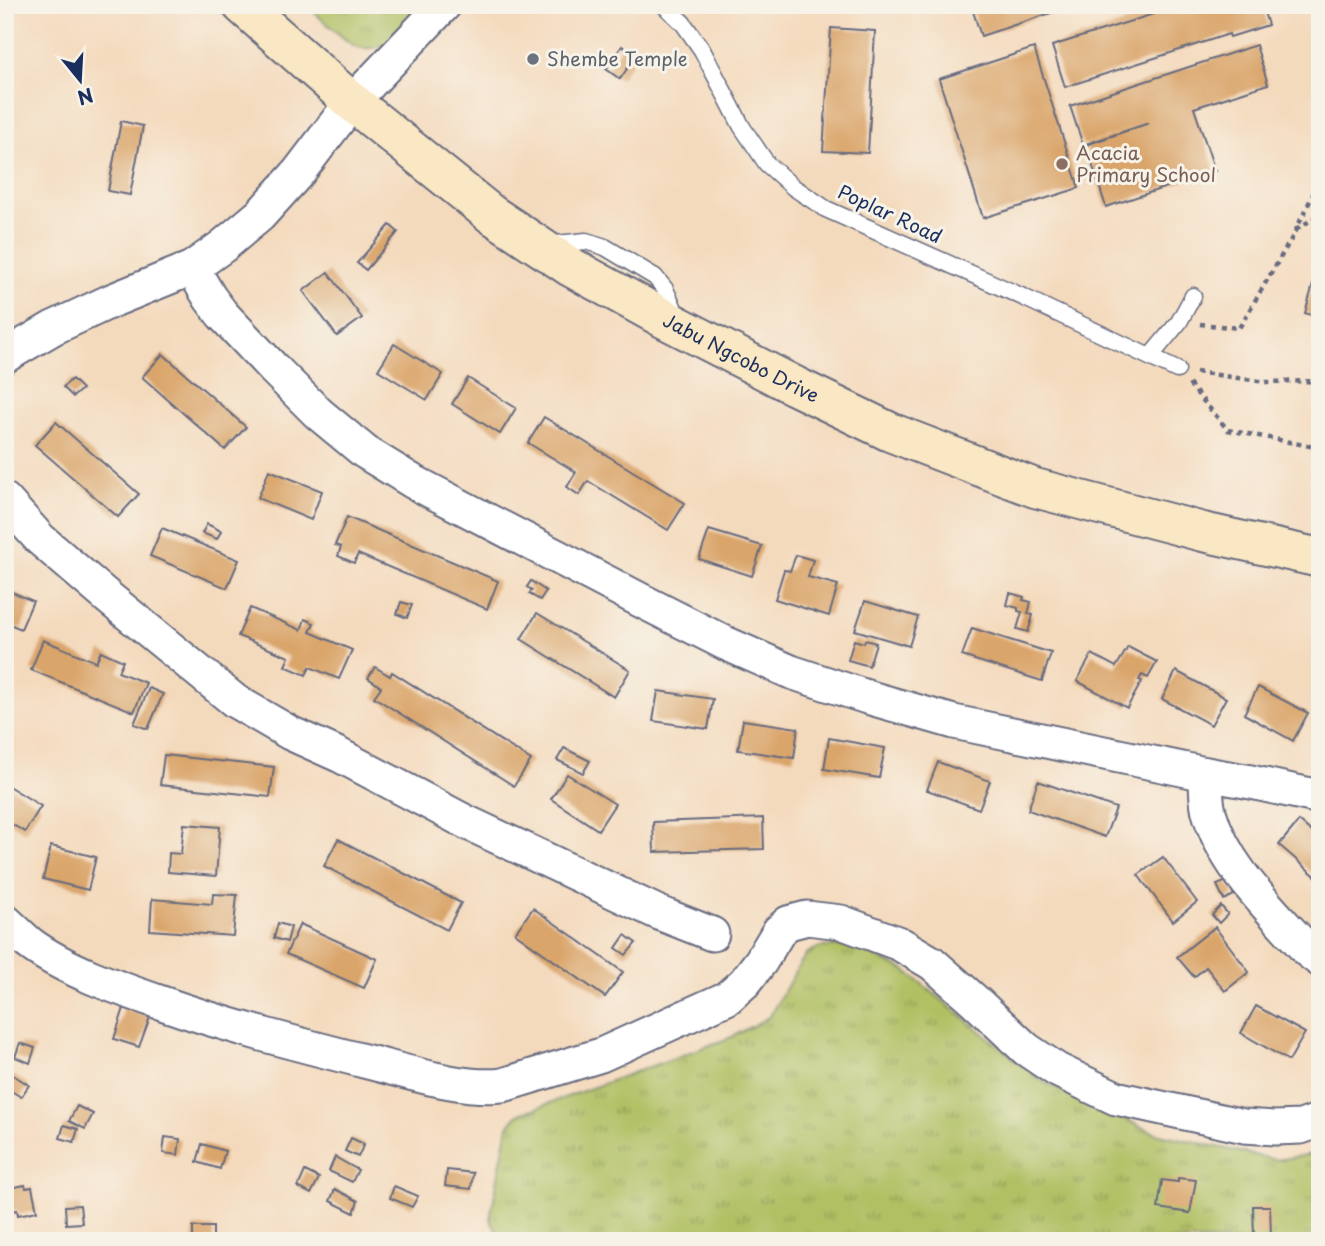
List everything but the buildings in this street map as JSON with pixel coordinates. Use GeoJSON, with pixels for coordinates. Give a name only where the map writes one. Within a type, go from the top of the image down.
{"type":"FeatureCollection","features":[{"type":"Feature","properties":{"kind":"main road","name":"Jabu Ngcobo Drive"},"geometry":{"type":"LineString","coordinates":[[242,5],[352,102],[491,214],[569,266],[795,386],[890,432],[1035,488],[1203,532],[1320,558]]}},
{"type":"Feature","properties":{"kind":"street"},"geometry":{"type":"LineString","coordinates":[[5,356],[53,328],[192,268],[223,246],[260,215],[298,173],[352,102],[444,5]]}},
{"type":"Feature","properties":{"kind":"street"},"geometry":{"type":"LineString","coordinates":[[192,268],[210,298],[248,341],[318,413],[365,452],[412,481],[702,631],[791,672],[954,722],[1320,797]]}},
{"type":"Feature","properties":{"kind":"street"},"geometry":{"type":"LineString","coordinates":[[5,500],[40,539],[110,600],[235,701],[290,733],[339,755],[466,822],[659,913],[712,934]]}},
{"type":"Feature","properties":{"kind":"street"},"geometry":{"type":"LineString","coordinates":[[1206,774],[1209,810],[1218,837],[1229,857],[1308,951],[1320,960]]}},
{"type":"Feature","properties":{"kind":"street"},"geometry":{"type":"LineString","coordinates":[[5,921],[31,944],[72,968],[189,1013],[291,1043],[420,1075],[489,1087],[601,1055],[727,998],[745,982],[779,931],[788,923],[807,918],[841,922],[900,944],[932,963],[1026,1049],[1056,1070],[1116,1098],[1244,1125],[1301,1127],[1320,1120]]}},
{"type":"Feature","properties":{"kind":"lane","name":"Poplar Road"},"geometry":{"type":"LineString","coordinates":[[664,5],[682,23],[702,50],[742,127],[767,164],[793,187],[826,209],[1023,297],[1177,370]]}},
{"type":"Feature","properties":{"kind":"lane"},"geometry":{"type":"LineString","coordinates":[[1150,357],[1179,322],[1193,296]]}},
{"type":"Feature","properties":{"kind":"path"},"geometry":{"type":"LineString","coordinates":[[1179,322],[1239,328],[1296,230],[1320,180]]}},
{"type":"Feature","properties":{"kind":"path"},"geometry":{"type":"LineString","coordinates":[[1296,230],[1320,214]]}},
{"type":"Feature","properties":{"kind":"path"},"geometry":{"type":"LineString","coordinates":[[1177,370],[1266,382],[1320,381]]}},
{"type":"Feature","properties":{"kind":"path"},"geometry":{"type":"LineString","coordinates":[[1177,370],[1228,430],[1320,448]]}},
{"type":"Feature","properties":{"kind":"green space"},"geometry":{"type":"Polygon","coordinates":[[[306,5],[435,5],[400,36],[380,47],[369,48],[353,45],[306,5]]]}},
{"type":"Feature","properties":{"kind":"green space"},"geometry":{"type":"Polygon","coordinates":[[[852,946],[905,970],[1045,1083],[1155,1133],[1276,1160],[1320,1153],[1320,1241],[503,1241],[490,1219],[508,1126],[517,1115],[732,1037],[769,1017],[806,954],[820,947],[852,946]]]}},
{"type":"Feature","properties":{"kind":"place","name":"Shembe Temple"},"geometry":{"type":"Point","coordinates":[533,59]}},
{"type":"Feature","properties":{"kind":"place","name":"Acacia Primary School"},"geometry":{"type":"Point","coordinates":[1062,164]}}]}
